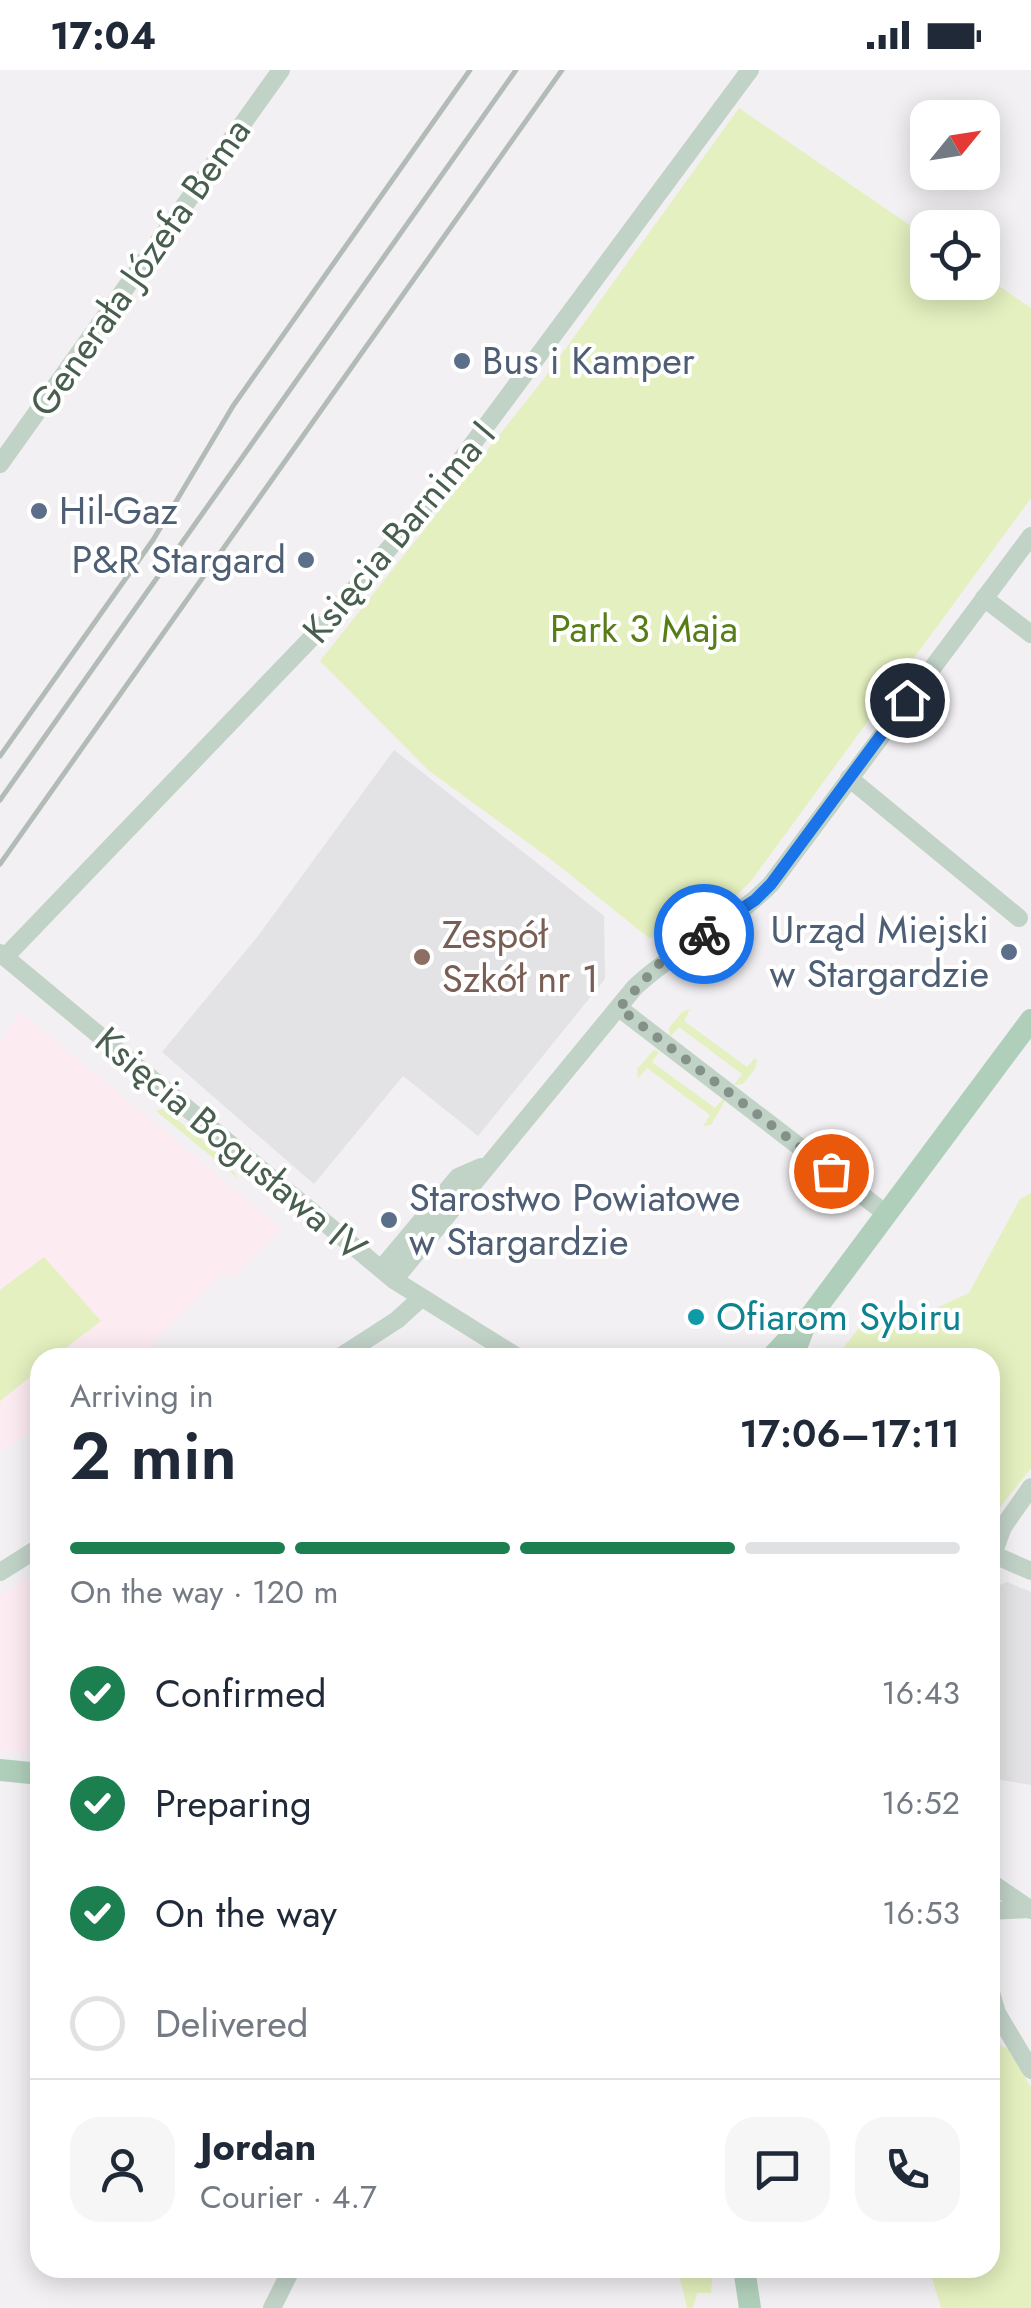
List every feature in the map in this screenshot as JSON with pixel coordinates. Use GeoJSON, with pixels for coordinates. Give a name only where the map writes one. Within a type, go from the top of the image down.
{"type":"FeatureCollection","features":[{"type":"Feature","properties":{"kind":"main road"},"geometry":{"type":"LineString","coordinates":[[781,1348],[806,1322],[1031,1020]]}},
{"type":"Feature","properties":{"kind":"main road"},"geometry":{"type":"LineString","coordinates":[[796,1348],[806,1322]]}},
{"type":"Feature","properties":{"kind":"main road"},"geometry":{"type":"LineString","coordinates":[[0,1770],[30,1773]]}},
{"type":"Feature","properties":{"kind":"main road"},"geometry":{"type":"LineString","coordinates":[[746,2278],[750,2308]]}},
{"type":"Feature","properties":{"kind":"street","name":"Generała Józefa Bema"},"geometry":{"type":"LineString","coordinates":[[0,464],[280,70]]}},
{"type":"Feature","properties":{"kind":"street","name":"Księcia Barnima I"},"geometry":{"type":"LineString","coordinates":[[2,955],[323,626],[438,492],[750,70]]}},
{"type":"Feature","properties":{"kind":"street"},"geometry":{"type":"LineString","coordinates":[[388,1274],[660,963],[755,900],[787,863],[1031,536]]}},
{"type":"Feature","properties":{"kind":"street"},"geometry":{"type":"LineString","coordinates":[[984,598],[1031,634]]}},
{"type":"Feature","properties":{"kind":"street"},"geometry":{"type":"LineString","coordinates":[[849,778],[1019,918]]}},
{"type":"Feature","properties":{"kind":"street","name":"Księcia Bogusława IV"},"geometry":{"type":"LineString","coordinates":[[2,955],[388,1274],[503,1348]]}},
{"type":"Feature","properties":{"kind":"street"},"geometry":{"type":"LineString","coordinates":[[619,1008],[831,1171]]}},
{"type":"Feature","properties":{"kind":"street"},"geometry":{"type":"LineString","coordinates":[[858,1192],[885,1212]]}},
{"type":"Feature","properties":{"kind":"street"},"geometry":{"type":"LineString","coordinates":[[354,1348],[397,1320],[421,1298]]}},
{"type":"Feature","properties":{"kind":"street"},"geometry":{"type":"LineString","coordinates":[[1000,1536],[1031,1488]]}},
{"type":"Feature","properties":{"kind":"street"},"geometry":{"type":"LineString","coordinates":[[0,1572],[30,1553]]}},
{"type":"Feature","properties":{"kind":"street"},"geometry":{"type":"LineString","coordinates":[[1000,1561],[1031,1571]]}},
{"type":"Feature","properties":{"kind":"street"},"geometry":{"type":"LineString","coordinates":[[1000,1889],[1030,1910]]}},
{"type":"Feature","properties":{"kind":"street"},"geometry":{"type":"LineString","coordinates":[[1000,1912],[1030,1910]]}},
{"type":"Feature","properties":{"kind":"street"},"geometry":{"type":"LineString","coordinates":[[1000,2018],[1031,2070]]}},
{"type":"Feature","properties":{"kind":"street"},"geometry":{"type":"LineString","coordinates":[[272,2308],[287,2278]]}},
{"type":"Feature","properties":{"kind":"shaded area","name":"Zespół Szkół nr 1"},"geometry":{"type":"Polygon","coordinates":[[[394,750],[604,916],[605,979],[478,1136],[403,1076],[314,1184],[162,1052],[258,936],[394,750]]]}},
{"type":"Feature","properties":{"kind":"shaded area"},"geometry":{"type":"Polygon","coordinates":[[[20,1011],[281,1228],[234,1279],[225,1272],[153,1344],[157,1348],[30,1348],[30,1432],[0,1451],[0,1042],[20,1011]]]}},
{"type":"Feature","properties":{"kind":"shaded area"},"geometry":{"type":"Polygon","coordinates":[[[30,1576],[30,1753],[0,1750],[0,1595],[30,1576]]]}},
{"type":"Feature","properties":{"kind":"shaded area"},"geometry":{"type":"Polygon","coordinates":[[[1007,1582],[1031,1592],[1031,1785],[1000,1780],[1000,1585],[1007,1582]]]}},
{"type":"Feature","properties":{"kind":"green space","name":"Park 3 Maja"},"geometry":{"type":"Polygon","coordinates":[[[739,108],[910,225],[910,300],[1000,300],[1000,287],[1031,308],[1031,498],[751,881],[704,917],[649,938],[553,861],[428,770],[320,661],[543,380],[739,108]]]}},
{"type":"Feature","properties":{"kind":"green space"},"geometry":{"type":"Polygon","coordinates":[[[690,1009],[684,1021],[747,1067],[757,1060],[743,1084],[734,1085],[742,1074],[679,1027],[670,1037],[669,1028],[682,1012],[690,1009]]]}},
{"type":"Feature","properties":{"kind":"green space"},"geometry":{"type":"Polygon","coordinates":[[[654,1050],[659,1052],[652,1062],[715,1108],[725,1101],[711,1125],[703,1126],[710,1115],[647,1068],[638,1078],[637,1069],[654,1050]]]}},
{"type":"Feature","properties":{"kind":"green space"},"geometry":{"type":"Polygon","coordinates":[[[164,1109],[221,1155],[239,1179],[156,1111],[164,1109]]]}},
{"type":"Feature","properties":{"kind":"green space"},"geometry":{"type":"Polygon","coordinates":[[[1031,1193],[1031,1468],[1000,1507],[1000,1348],[843,1348],[874,1309],[906,1322],[969,1293],[1020,1199],[1031,1193]]]}},
{"type":"Feature","properties":{"kind":"green space"},"geometry":{"type":"Polygon","coordinates":[[[44,1257],[101,1321],[66,1348],[30,1348],[30,1377],[0,1401],[0,1290],[44,1257]]]}},
{"type":"Feature","properties":{"kind":"green space"},"geometry":{"type":"Polygon","coordinates":[[[1000,2045],[1009,2050],[1031,2087],[1031,2308],[941,2308],[932,2278],[1000,2278],[1000,2045]]]}},
{"type":"Feature","properties":{"kind":"green space"},"geometry":{"type":"Polygon","coordinates":[[[680,2278],[712,2278],[711,2293],[697,2293],[693,2308],[687,2308],[680,2278]]]}},
{"type":"Feature","properties":{"kind":"tunnel"},"geometry":{"type":"LineString","coordinates":[[831,1171],[858,1192]]}},
{"type":"Feature","properties":{"kind":"railway"},"geometry":{"type":"LineString","coordinates":[[0,756],[153,540],[233,406],[470,70]]}},
{"type":"Feature","properties":{"kind":"railway"},"geometry":{"type":"LineString","coordinates":[[0,800],[516,70]]}},
{"type":"Feature","properties":{"kind":"railway"},"geometry":{"type":"LineString","coordinates":[[0,864],[562,70]]}},
{"type":"Feature","properties":{"kind":"way so far"},"geometry":{"type":"LineString","coordinates":[[704,934],[660,963],[619,1008],[831,1171]]}},
{"type":"Feature","properties":{"kind":"place","name":"Bus i Kamper"},"geometry":{"type":"Point","coordinates":[462,361]}},
{"type":"Feature","properties":{"kind":"place","name":"Hil-Gaz"},"geometry":{"type":"Point","coordinates":[39,511]}},
{"type":"Feature","properties":{"kind":"place","name":"P&R Stargard"},"geometry":{"type":"Point","coordinates":[306,560]}},
{"type":"Feature","properties":{"kind":"place","name":"Urząd Miejski w Stargardzie"},"geometry":{"type":"Point","coordinates":[1009,952]}},
{"type":"Feature","properties":{"kind":"place","name":"Zespół Szkół nr 1"},"geometry":{"type":"Point","coordinates":[422,957]}},
{"type":"Feature","properties":{"kind":"place","name":"Starostwo Powiatowe w Stargardzie"},"geometry":{"type":"Point","coordinates":[389,1220]}},
{"type":"Feature","properties":{"kind":"place","name":"Ofiarom Sybiru"},"geometry":{"type":"Point","coordinates":[696,1317]}},
{"type":"Feature","properties":{"kind":"route"},"geometry":{"type":"LineString","coordinates":[[704,934],[755,900],[771,884],[907,700]]}}]}
